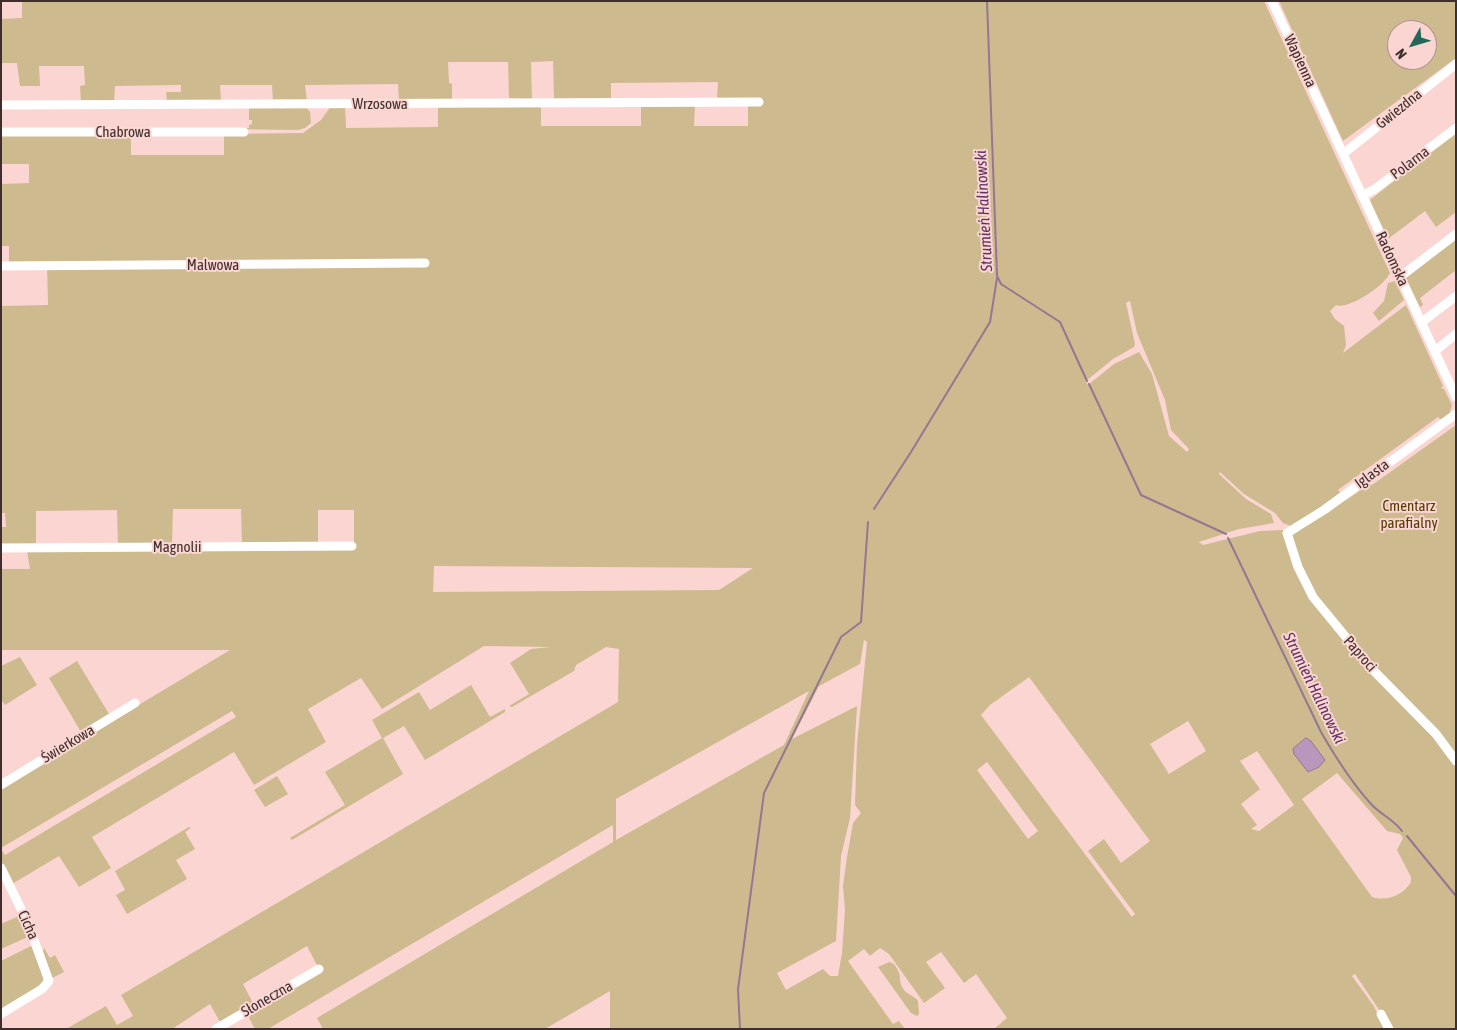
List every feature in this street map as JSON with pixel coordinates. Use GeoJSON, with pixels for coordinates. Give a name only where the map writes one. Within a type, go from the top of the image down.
{"type":"FeatureCollection","features":[{"type":"Feature","properties":{"kind":"street","name":"Wapienna"},"geometry":{"type":"LineString","coordinates":[[1272,1],[1327,121]]}},
{"type":"Feature","properties":{"kind":"street","name":"Gwiezdna"},"geometry":{"type":"LineString","coordinates":[[1343,154],[1456,64]]}},
{"type":"Feature","properties":{"kind":"street","name":"Wrzosowa"},"geometry":{"type":"LineString","coordinates":[[1,105],[759,102]]}},
{"type":"Feature","properties":{"kind":"street","name":"Radomska"},"geometry":{"type":"LineString","coordinates":[[1327,121],[1456,397]]}},
{"type":"Feature","properties":{"kind":"street","name":"Polarna"},"geometry":{"type":"LineString","coordinates":[[1362,196],[1375,190],[1456,128]]}},
{"type":"Feature","properties":{"kind":"street","name":"Chabrowa"},"geometry":{"type":"LineString","coordinates":[[1,132],[244,132]]}},
{"type":"Feature","properties":{"kind":"street"},"geometry":{"type":"LineString","coordinates":[[1400,277],[1456,234]]}},
{"type":"Feature","properties":{"kind":"street","name":"Malwowa"},"geometry":{"type":"LineString","coordinates":[[1,266],[425,263]]}},
{"type":"Feature","properties":{"kind":"street"},"geometry":{"type":"LineString","coordinates":[[1422,322],[1456,296]]}},
{"type":"Feature","properties":{"kind":"street"},"geometry":{"type":"LineString","coordinates":[[1435,351],[1456,334]]}},
{"type":"Feature","properties":{"kind":"street","name":"Iglasta"},"geometry":{"type":"LineString","coordinates":[[1287,533],[1324,510],[1456,414]]}},
{"type":"Feature","properties":{"kind":"street","name":"Paproci"},"geometry":{"type":"LineString","coordinates":[[1287,533],[1298,567],[1313,597],[1372,669],[1436,734],[1456,761]]}},
{"type":"Feature","properties":{"kind":"street","name":"Magnolii"},"geometry":{"type":"LineString","coordinates":[[1,548],[352,546]]}},
{"type":"Feature","properties":{"kind":"street","name":"Świerkowa"},"geometry":{"type":"LineString","coordinates":[[1,786],[135,703]]}},
{"type":"Feature","properties":{"kind":"street","name":"Cicha"},"geometry":{"type":"LineString","coordinates":[[1,868],[49,977],[48,984],[1,1014]]}},
{"type":"Feature","properties":{"kind":"street","name":"Słoneczna"},"geometry":{"type":"LineString","coordinates":[[216,1029],[319,968]]}},
{"type":"Feature","properties":{"kind":"street"},"geometry":{"type":"LineString","coordinates":[[1381,1014],[1390,1029]]}},
{"type":"Feature","properties":{"kind":"green space","name":"Cmentarz parafialny"},"geometry":{"type":"Polygon","coordinates":[[[22,1],[1264,1],[1390,273],[1374,290],[1349,304],[1336,305],[1330,311],[1335,319],[1344,326],[1346,345],[1343,353],[1406,305],[1443,386],[1441,388],[1444,389],[1452,405],[1450,412],[1452,414],[1442,421],[1438,417],[1338,490],[1341,494],[1293,527],[1283,523],[1275,513],[1244,494],[1220,472],[1219,474],[1246,499],[1271,514],[1274,523],[1239,529],[1199,542],[1203,545],[1260,531],[1284,530],[1307,594],[1361,659],[1406,708],[1408,704],[1315,599],[1306,582],[1292,540],[1293,535],[1344,498],[1346,500],[1370,484],[1372,485],[1456,425],[1456,1029],[1392,1029],[1355,974],[1352,976],[1373,1005],[1386,1029],[994,1029],[1007,1018],[976,974],[964,983],[941,952],[926,962],[945,988],[924,1003],[889,954],[880,948],[870,956],[864,949],[848,961],[893,1024],[899,1021],[905,1029],[610,1029],[610,991],[545,1029],[323,1029],[317,1018],[613,842],[613,825],[268,1029],[255,1029],[247,1014],[320,971],[307,946],[243,984],[253,1003],[220,1022],[210,1004],[172,1029],[66,1029],[106,1006],[117,1025],[133,1016],[121,995],[618,702],[619,649],[606,647],[576,665],[574,671],[512,707],[509,706],[529,694],[510,663],[531,649],[550,647],[484,646],[382,709],[361,678],[308,709],[326,742],[254,785],[234,752],[92,837],[111,868],[79,887],[59,856],[12,884],[1,862],[1,849],[5,855],[236,717],[232,711],[1,848],[1,788],[230,650],[1,650],[1,569],[30,569],[27,551],[354,549],[354,510],[318,510],[318,545],[242,545],[241,509],[173,509],[172,545],[118,545],[117,510],[36,511],[36,545],[1,546],[1,527],[6,527],[5,513],[1,513],[1,306],[48,305],[47,263],[9,263],[9,246],[1,246],[1,184],[29,183],[29,164],[1,164],[1,134],[62,134],[64,136],[131,133],[131,155],[224,155],[224,134],[303,133],[321,120],[331,106],[345,105],[346,128],[438,127],[438,105],[541,105],[541,126],[641,126],[641,104],[650,107],[657,105],[695,105],[694,126],[748,126],[748,106],[760,105],[760,100],[717,100],[718,82],[611,83],[611,101],[551,100],[554,98],[553,61],[531,62],[532,100],[509,98],[508,62],[448,62],[449,83],[452,84],[452,99],[461,100],[399,101],[398,84],[305,85],[307,102],[273,102],[272,85],[220,85],[221,102],[196,102],[188,100],[186,102],[167,102],[166,92],[181,92],[181,85],[115,86],[114,103],[81,103],[80,86],[85,85],[84,66],[39,66],[40,86],[20,86],[17,63],[1,63],[1,19],[22,18],[22,1]],[[1130,301],[1126,303],[1135,344],[1134,347],[1113,359],[1086,381],[1088,385],[1114,364],[1139,352],[1152,374],[1169,436],[1187,452],[1189,449],[1171,430],[1165,400],[1137,333],[1130,301]],[[434,566],[433,592],[719,590],[753,568],[434,566]],[[864,640],[860,664],[819,686],[792,739],[857,706],[850,818],[841,856],[836,941],[777,973],[786,990],[823,969],[830,976],[838,976],[842,953],[845,910],[843,886],[847,857],[853,823],[861,813],[855,805],[857,744],[867,642],[864,640]],[[1029,677],[990,705],[981,715],[1132,917],[1135,914],[1088,851],[1104,839],[1121,863],[1150,841],[1029,677]],[[809,691],[616,799],[616,840],[784,745],[809,691]],[[1188,721],[1150,744],[1169,774],[1206,751],[1188,721]],[[1257,751],[1240,761],[1260,789],[1241,804],[1257,825],[1251,829],[1259,831],[1294,805],[1257,751]],[[987,762],[977,770],[1028,839],[1038,831],[987,762]],[[1337,773],[1302,799],[1372,897],[1389,898],[1399,894],[1411,882],[1411,877],[1397,850],[1403,838],[1400,834],[1387,831],[1337,773]]]}},
{"type":"Feature","properties":{"kind":"green space"},"geometry":{"type":"Polygon","coordinates":[[[1279,1],[1456,1],[1456,58],[1343,141],[1279,1]]]}},
{"type":"Feature","properties":{"kind":"green space"},"geometry":{"type":"Polygon","coordinates":[[[249,106],[279,106],[283,109],[286,106],[305,106],[310,112],[311,123],[305,128],[298,130],[225,129],[249,128],[252,120],[249,120],[249,106]]]}},
{"type":"Feature","properties":{"kind":"green space"},"geometry":{"type":"Polygon","coordinates":[[[1456,132],[1456,212],[1436,227],[1425,211],[1388,239],[1370,200],[1456,132]]]}},
{"type":"Feature","properties":{"kind":"green space"},"geometry":{"type":"Polygon","coordinates":[[[1456,237],[1456,270],[1420,298],[1423,305],[1420,307],[1405,276],[1456,237]]]}},
{"type":"Feature","properties":{"kind":"green space"},"geometry":{"type":"Polygon","coordinates":[[[1395,281],[1404,300],[1379,321],[1373,313],[1384,301],[1388,283],[1395,281]]]}},
{"type":"Feature","properties":{"kind":"green space"},"geometry":{"type":"Polygon","coordinates":[[[20,657],[37,685],[5,705],[1,699],[1,666],[20,657]]]}},
{"type":"Feature","properties":{"kind":"green space"},"geometry":{"type":"Polygon","coordinates":[[[77,661],[109,714],[81,732],[49,678],[77,661]]]}},
{"type":"Feature","properties":{"kind":"green space"},"geometry":{"type":"Polygon","coordinates":[[[471,685],[490,717],[505,709],[505,712],[425,760],[404,726],[383,738],[403,774],[292,840],[290,838],[345,805],[325,772],[382,738],[372,720],[419,692],[430,710],[471,685]]]}},
{"type":"Feature","properties":{"kind":"green space"},"geometry":{"type":"Polygon","coordinates":[[[277,776],[288,794],[265,807],[254,790],[277,776]]]}},
{"type":"Feature","properties":{"kind":"green space"},"geometry":{"type":"Polygon","coordinates":[[[189,827],[191,828],[185,832],[195,849],[176,860],[187,879],[127,914],[116,895],[125,890],[115,871],[189,827]]]}},
{"type":"Feature","properties":{"kind":"green space"},"geometry":{"type":"Polygon","coordinates":[[[21,915],[30,936],[1,949],[1,924],[21,915]]]}},
{"type":"Feature","properties":{"kind":"green space"},"geometry":{"type":"Polygon","coordinates":[[[33,945],[44,976],[42,985],[1,1010],[1,961],[33,945]]]}},
{"type":"Feature","properties":{"kind":"green space"},"geometry":{"type":"Polygon","coordinates":[[[44,948],[50,958],[55,955],[64,972],[52,978],[43,951],[44,948]]]}},
{"type":"Feature","properties":{"kind":"green space"},"geometry":{"type":"Polygon","coordinates":[[[889,962],[897,968],[904,990],[918,1001],[919,1014],[917,1016],[911,1013],[878,967],[889,962]]]}},
{"type":"Feature","properties":{"kind":"shaded area"},"geometry":{"type":"Polygon","coordinates":[[[1306,738],[1311,741],[1325,760],[1319,767],[1308,772],[1294,754],[1293,749],[1306,738]]]}},
{"type":"Feature","properties":{"kind":"waterway","name":"Strumień Halinowski"},"geometry":{"type":"LineString","coordinates":[[987,1],[997,276],[1001,284],[1060,322],[1087,381]]}},
{"type":"Feature","properties":{"kind":"waterway"},"geometry":{"type":"LineString","coordinates":[[874,509],[990,322],[997,278]]}},
{"type":"Feature","properties":{"kind":"waterway","name":"Strumień Halinowski"},"geometry":{"type":"LineString","coordinates":[[1089,384],[1141,495],[1226,534]]}},
{"type":"Feature","properties":{"kind":"waterway"},"geometry":{"type":"LineString","coordinates":[[740,1029],[738,989],[764,793],[841,637],[861,622],[868,522]]}},
{"type":"Feature","properties":{"kind":"waterway","name":"Strumień Halinowski"},"geometry":{"type":"LineString","coordinates":[[1228,538],[1321,732],[1365,798],[1402,831]]}},
{"type":"Feature","properties":{"kind":"waterway","name":"Strumień Halinowski"},"geometry":{"type":"LineString","coordinates":[[1407,836],[1456,896]]}}]}
